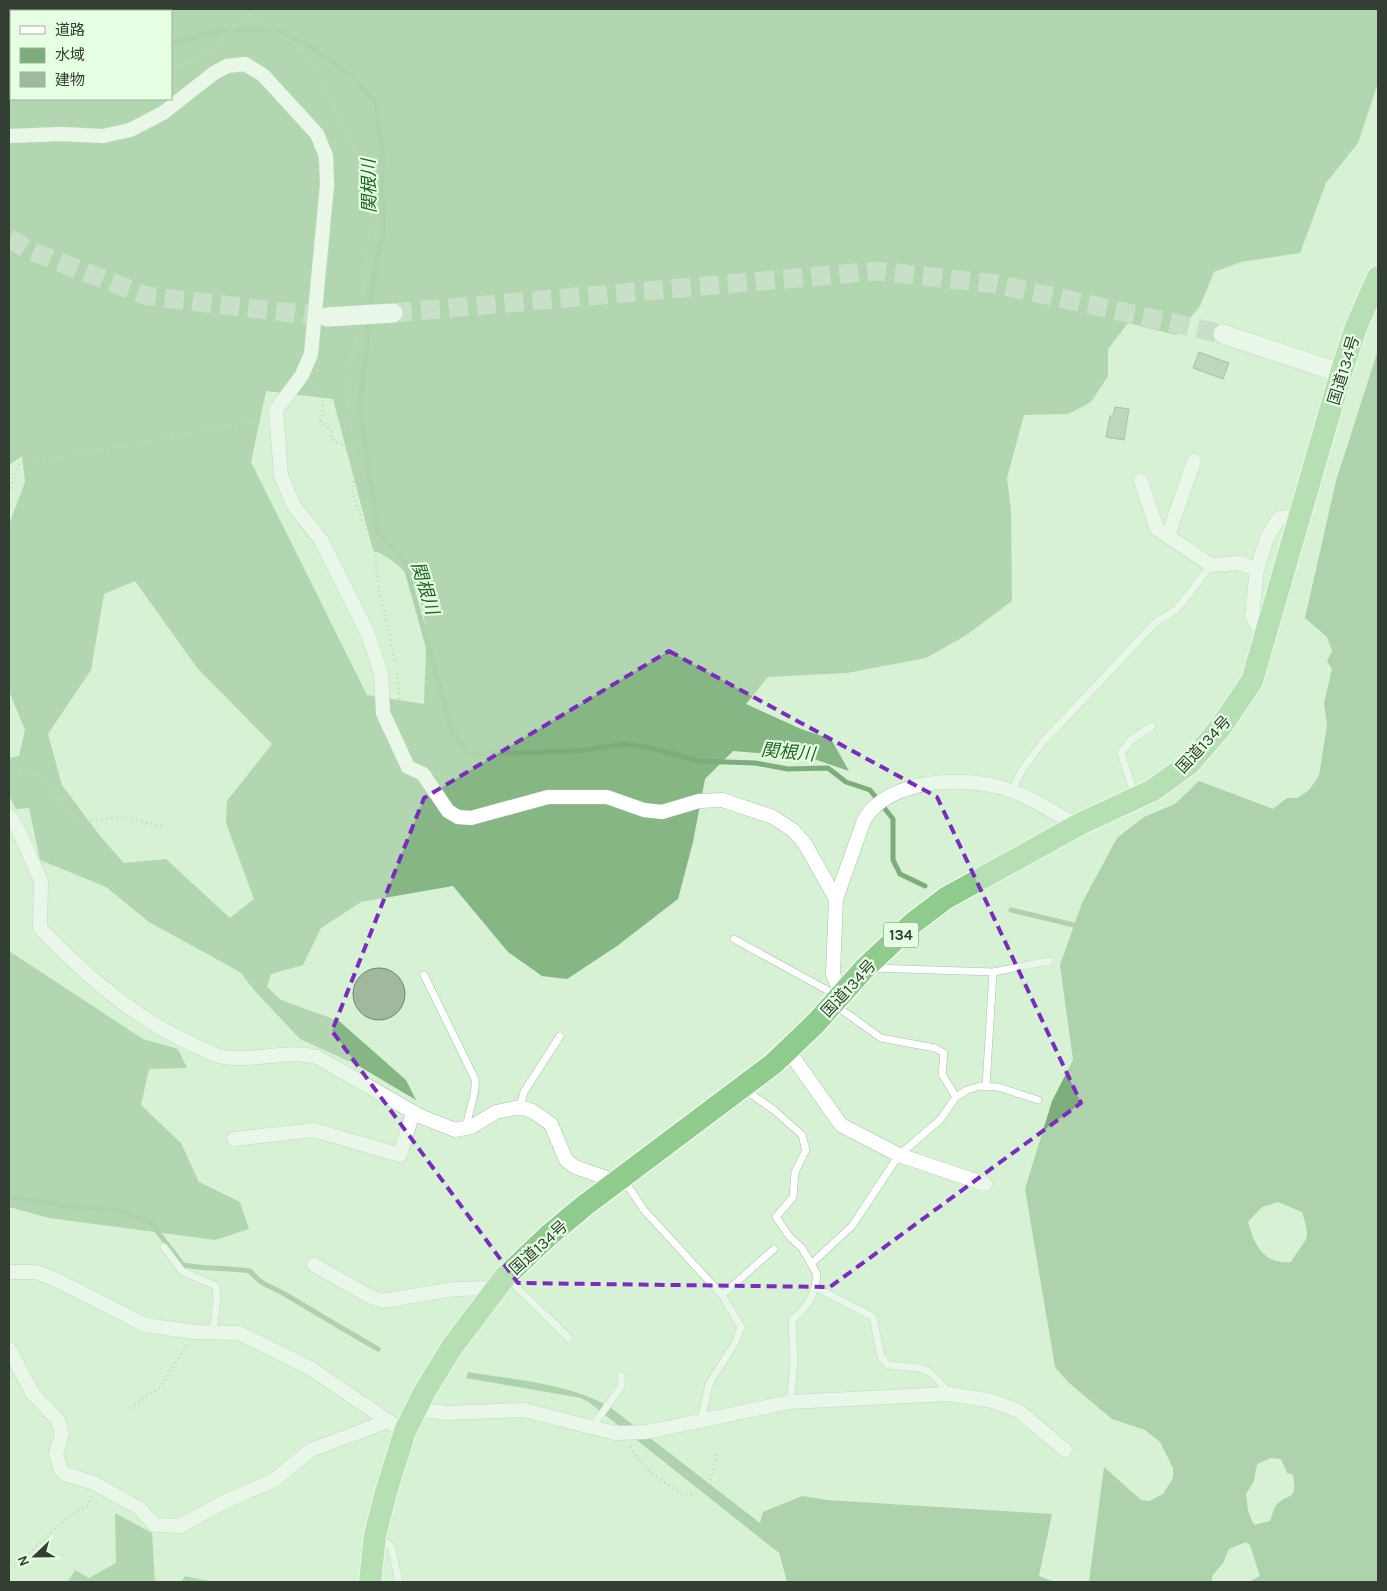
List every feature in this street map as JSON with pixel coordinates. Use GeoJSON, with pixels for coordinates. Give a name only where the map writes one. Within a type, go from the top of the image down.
{"type":"FeatureCollection","features":[{"type":"Feature","properties":{"kind":"highway","name":"国道134号"},"geometry":{"type":"LineString","coordinates":[[370,1582],[375,1535],[386,1492],[396,1426],[416,1409],[452,1347],[501,1282],[548,1236],[742,1088],[788,1050],[865,968],[913,923],[946,898],[1080,824],[1153,790],[1189,764],[1220,728],[1252,681],[1298,516],[1356,327],[1378,277]]}},
{"type":"Feature","properties":{"kind":"main road"},"geometry":{"type":"LineString","coordinates":[[327,317],[393,313]]}},
{"type":"Feature","properties":{"kind":"main road"},"geometry":{"type":"LineString","coordinates":[[1222,334],[1342,373]]}},
{"type":"Feature","properties":{"kind":"street"},"geometry":{"type":"LineString","coordinates":[[9,136],[60,134],[103,136],[130,130],[163,113],[214,72],[227,66],[245,64],[263,75],[318,134],[326,156],[327,185],[311,354],[302,375],[276,410],[281,476],[294,506],[321,540],[368,634],[381,673],[383,713],[408,767],[423,774],[448,811],[458,817],[471,818],[548,797],[607,797],[644,810],[662,812],[699,801],[722,800],[773,817],[794,830],[806,844],[836,899]]}},
{"type":"Feature","properties":{"kind":"street"},"geometry":{"type":"LineString","coordinates":[[1168,536],[1194,461]]}},
{"type":"Feature","properties":{"kind":"street"},"geometry":{"type":"LineString","coordinates":[[1142,481],[1157,528],[1211,565],[1239,562],[1257,569]]}},
{"type":"Feature","properties":{"kind":"street"},"geometry":{"type":"LineString","coordinates":[[1265,638],[1252,616],[1257,569],[1268,535],[1278,518],[1298,516]]}},
{"type":"Feature","properties":{"kind":"street"},"geometry":{"type":"LineString","coordinates":[[837,998],[833,974],[836,899],[864,820],[871,808],[889,794],[922,784],[969,782],[1012,790],[1070,821],[1080,824]]}},
{"type":"Feature","properties":{"kind":"street"},"geometry":{"type":"LineString","coordinates":[[9,816],[18,829],[42,881],[40,928],[101,986],[174,1036],[218,1056],[242,1058],[304,1053],[317,1057],[413,1112],[455,1130],[467,1128],[496,1112],[520,1107],[532,1111],[551,1124],[566,1160],[575,1167],[618,1183]]}},
{"type":"Feature","properties":{"kind":"street"},"geometry":{"type":"LineString","coordinates":[[788,1050],[841,1126],[898,1155],[985,1184]]}},
{"type":"Feature","properties":{"kind":"street"},"geometry":{"type":"LineString","coordinates":[[234,1139],[314,1130],[400,1155],[413,1112]]}},
{"type":"Feature","properties":{"kind":"street"},"geometry":{"type":"LineString","coordinates":[[314,1265],[369,1296],[383,1301],[501,1282]]}},
{"type":"Feature","properties":{"kind":"street"},"geometry":{"type":"LineString","coordinates":[[9,1272],[36,1272],[57,1280],[145,1326],[195,1332],[239,1332],[310,1368],[396,1426]]}},
{"type":"Feature","properties":{"kind":"street"},"geometry":{"type":"LineString","coordinates":[[9,1349],[33,1394],[58,1420],[62,1434],[56,1453],[61,1470],[65,1474],[94,1483],[140,1508],[155,1525],[180,1526],[224,1502],[274,1480],[311,1450],[396,1426]]}},
{"type":"Feature","properties":{"kind":"street"},"geometry":{"type":"LineString","coordinates":[[416,1409],[446,1413],[524,1410],[591,1428],[622,1433],[647,1432],[790,1402],[949,1394],[992,1401],[1019,1411],[1065,1450]]}},
{"type":"Feature","properties":{"kind":"lane"},"geometry":{"type":"LineString","coordinates":[[1012,790],[1022,770],[1042,743],[1155,623],[1177,609],[1211,565]]}},
{"type":"Feature","properties":{"kind":"lane"},"geometry":{"type":"LineString","coordinates":[[1136,798],[1121,753],[1131,740],[1152,726]]}},
{"type":"Feature","properties":{"kind":"lane"},"geometry":{"type":"LineString","coordinates":[[734,939],[837,998],[880,1038],[935,1048],[944,1052],[942,1074],[956,1097]]}},
{"type":"Feature","properties":{"kind":"lane"},"geometry":{"type":"LineString","coordinates":[[865,968],[993,972],[1049,961]]}},
{"type":"Feature","properties":{"kind":"lane"},"geometry":{"type":"LineString","coordinates":[[986,1087],[993,972]]}},
{"type":"Feature","properties":{"kind":"lane"},"geometry":{"type":"LineString","coordinates":[[424,975],[475,1080],[476,1094],[467,1116],[467,1128]]}},
{"type":"Feature","properties":{"kind":"lane"},"geometry":{"type":"LineString","coordinates":[[520,1107],[524,1092],[560,1036]]}},
{"type":"Feature","properties":{"kind":"lane"},"geometry":{"type":"LineString","coordinates":[[811,1264],[852,1226],[898,1155],[940,1120],[956,1097],[967,1090],[998,1087],[1038,1100]]}},
{"type":"Feature","properties":{"kind":"lane"},"geometry":{"type":"LineString","coordinates":[[742,1088],[774,1110],[802,1135],[806,1150],[795,1172],[793,1197],[776,1218],[789,1236],[802,1248],[817,1274],[816,1287],[805,1310],[792,1320],[794,1363],[790,1402]]}},
{"type":"Feature","properties":{"kind":"lane"},"geometry":{"type":"LineString","coordinates":[[618,1183],[722,1295],[741,1327],[735,1343],[709,1384],[701,1421]]}},
{"type":"Feature","properties":{"kind":"lane"},"geometry":{"type":"LineString","coordinates":[[164,1247],[173,1256],[182,1271],[216,1286],[217,1300],[213,1331]]}},
{"type":"Feature","properties":{"kind":"lane"},"geometry":{"type":"LineString","coordinates":[[722,1295],[774,1249]]}},
{"type":"Feature","properties":{"kind":"lane"},"geometry":{"type":"LineString","coordinates":[[501,1282],[569,1338]]}},
{"type":"Feature","properties":{"kind":"lane"},"geometry":{"type":"LineString","coordinates":[[816,1287],[873,1317],[881,1356],[888,1365],[927,1369],[938,1378],[949,1394]]}},
{"type":"Feature","properties":{"kind":"lane"},"geometry":{"type":"LineString","coordinates":[[591,1428],[621,1387],[622,1376]]}},
{"type":"Feature","properties":{"kind":"lane"},"geometry":{"type":"LineString","coordinates":[[375,1535],[391,1546],[399,1582]]}},
{"type":"Feature","properties":{"kind":"path"},"geometry":{"type":"LineString","coordinates":[[286,397],[294,398],[306,386],[314,383],[324,404],[321,421],[332,432],[331,439],[353,451]]}},
{"type":"Feature","properties":{"kind":"path"},"geometry":{"type":"LineString","coordinates":[[9,493],[18,465],[276,418]]}},
{"type":"Feature","properties":{"kind":"path"},"geometry":{"type":"LineString","coordinates":[[9,773],[29,771],[36,773],[69,812],[80,822],[124,817],[164,827]]}},
{"type":"Feature","properties":{"kind":"path"},"geometry":{"type":"LineString","coordinates":[[130,1408],[161,1386],[195,1332]]}},
{"type":"Feature","properties":{"kind":"path"},"geometry":{"type":"LineString","coordinates":[[622,1433],[650,1473],[684,1495],[692,1495],[700,1491],[708,1483],[715,1472],[716,1454]]}},
{"type":"Feature","properties":{"kind":"path"},"geometry":{"type":"LineString","coordinates":[[9,1565],[15,1566],[68,1517],[88,1506],[94,1483]]}},
{"type":"Feature","properties":{"kind":"highlighted area"},"geometry":{"type":"Polygon","coordinates":[[[669,651],[937,797],[1081,1103],[830,1287],[518,1283],[332,1031],[424,798],[669,651]]]}},
{"type":"Feature","properties":{"kind":"shaded area"},"geometry":{"type":"Polygon","coordinates":[[[9,9],[1378,9],[1378,83],[1358,143],[1326,183],[1300,253],[1241,262],[1214,272],[1200,306],[1176,335],[1128,323],[1108,349],[1108,376],[1091,402],[1068,414],[1024,415],[1007,478],[1011,511],[1012,601],[965,636],[926,658],[847,673],[768,677],[746,704],[801,729],[831,739],[849,771],[808,757],[733,751],[705,779],[693,842],[678,899],[617,946],[567,979],[542,976],[508,952],[453,886],[361,902],[321,928],[303,965],[271,974],[267,987],[281,1000],[339,1021],[406,1080],[416,1100],[357,1065],[300,1039],[254,990],[240,972],[149,922],[106,887],[40,860],[29,808],[16,809],[9,796],[9,758],[19,756],[25,730],[9,691],[9,525],[25,482],[22,456],[9,465],[9,9]],[[266,391],[251,462],[367,695],[424,704],[426,636],[424,615],[418,595],[409,577],[394,562],[373,550],[333,399],[266,391]],[[135,581],[104,594],[91,670],[48,734],[62,785],[100,836],[124,863],[166,859],[230,918],[254,899],[226,823],[227,801],[272,744],[198,669],[135,581]]]}},
{"type":"Feature","properties":{"kind":"shaded area"},"geometry":{"type":"Polygon","coordinates":[[[9,951],[143,1039],[178,1049],[187,1068],[149,1069],[141,1105],[181,1143],[199,1182],[240,1202],[249,1229],[215,1240],[49,1218],[9,1207],[9,951]]]}},
{"type":"Feature","properties":{"kind":"shaded area"},"geometry":{"type":"Polygon","coordinates":[[[115,1513],[152,1533],[155,1582],[68,1582],[75,1570],[89,1578],[116,1563],[115,1513]]]}},
{"type":"Feature","properties":{"kind":"shaded area"},"geometry":{"type":"Polygon","coordinates":[[[185,1576],[209,1581],[210,1582],[181,1582],[185,1576]]]}},
{"type":"Feature","properties":{"kind":"water"},"geometry":{"type":"Polygon","coordinates":[[[1378,350],[1378,1582],[1248,1582],[1260,1576],[1250,1545],[1246,1542],[1229,1549],[1223,1563],[1212,1576],[1212,1582],[1089,1582],[1104,1467],[1141,1500],[1149,1501],[1163,1494],[1173,1478],[1173,1468],[1160,1442],[1145,1430],[1112,1419],[1068,1382],[1055,1367],[1025,1189],[1052,1101],[1073,1060],[1060,965],[1082,903],[1117,838],[1144,817],[1175,804],[1199,781],[1273,809],[1287,798],[1298,798],[1309,790],[1319,776],[1327,725],[1324,703],[1332,669],[1327,661],[1332,651],[1327,637],[1305,618],[1336,481],[1378,350]],[[1278,1202],[1262,1207],[1248,1222],[1257,1246],[1267,1257],[1282,1262],[1291,1262],[1306,1239],[1307,1229],[1302,1212],[1278,1202]],[[1271,1458],[1257,1464],[1254,1481],[1246,1494],[1248,1511],[1254,1525],[1270,1521],[1276,1506],[1293,1494],[1293,1475],[1287,1473],[1281,1459],[1271,1458]]]}},
{"type":"Feature","properties":{"kind":"water"},"geometry":{"type":"Polygon","coordinates":[[[468,1372],[559,1387],[610,1407],[760,1523],[763,1512],[802,1496],[827,1500],[1052,1514],[1039,1576],[1055,1582],[787,1582],[779,1553],[590,1403],[581,1398],[466,1378],[468,1372]]]}},
{"type":"Feature","properties":{"kind":"pier"},"geometry":{"type":"Polygon","coordinates":[[[769,1546],[779,1553],[787,1582],[784,1582],[777,1554],[770,1550],[769,1546]]]}},
{"type":"Feature","properties":{"kind":"building"},"geometry":{"type":"Polygon","coordinates":[[[1199,352],[1229,363],[1223,379],[1193,368],[1199,352]]]}},
{"type":"Feature","properties":{"kind":"building"},"geometry":{"type":"Polygon","coordinates":[[[1115,407],[1129,409],[1124,440],[1106,437],[1110,416],[1113,416],[1115,407]]]}},
{"type":"Feature","properties":{"kind":"building"},"geometry":{"type":"Polygon","coordinates":[[[379,968],[393,972],[401,980],[405,994],[401,1008],[393,1016],[379,1020],[365,1016],[357,1008],[353,994],[357,980],[365,972],[379,968]]]}},
{"type":"Feature","properties":{"kind":"waterway","name":"関根川"},"geometry":{"type":"LineString","coordinates":[[172,43],[225,30],[273,29],[311,47],[352,76],[376,102],[382,153],[383,233],[373,280],[360,408],[378,533],[404,560],[452,731],[468,754],[579,751],[624,744],[652,748],[698,761],[755,763],[788,769],[828,768],[846,782],[870,790],[893,819],[893,860],[900,874],[925,886]]}},
{"type":"Feature","properties":{"kind":"waterway","name":"関根川"},"geometry":{"type":"LineString","coordinates":[[1011,910],[1078,926]]}},
{"type":"Feature","properties":{"kind":"waterway"},"geometry":{"type":"LineString","coordinates":[[9,1196],[65,1206],[119,1211],[150,1222],[183,1265],[250,1271],[264,1283],[378,1349]]}},
{"type":"Feature","properties":{"kind":"tunnel"},"geometry":{"type":"LineString","coordinates":[[9,238],[26,249],[147,296],[327,317]]}},
{"type":"Feature","properties":{"kind":"tunnel"},"geometry":{"type":"LineString","coordinates":[[393,313],[877,271],[996,284],[1223,334]]}}]}
